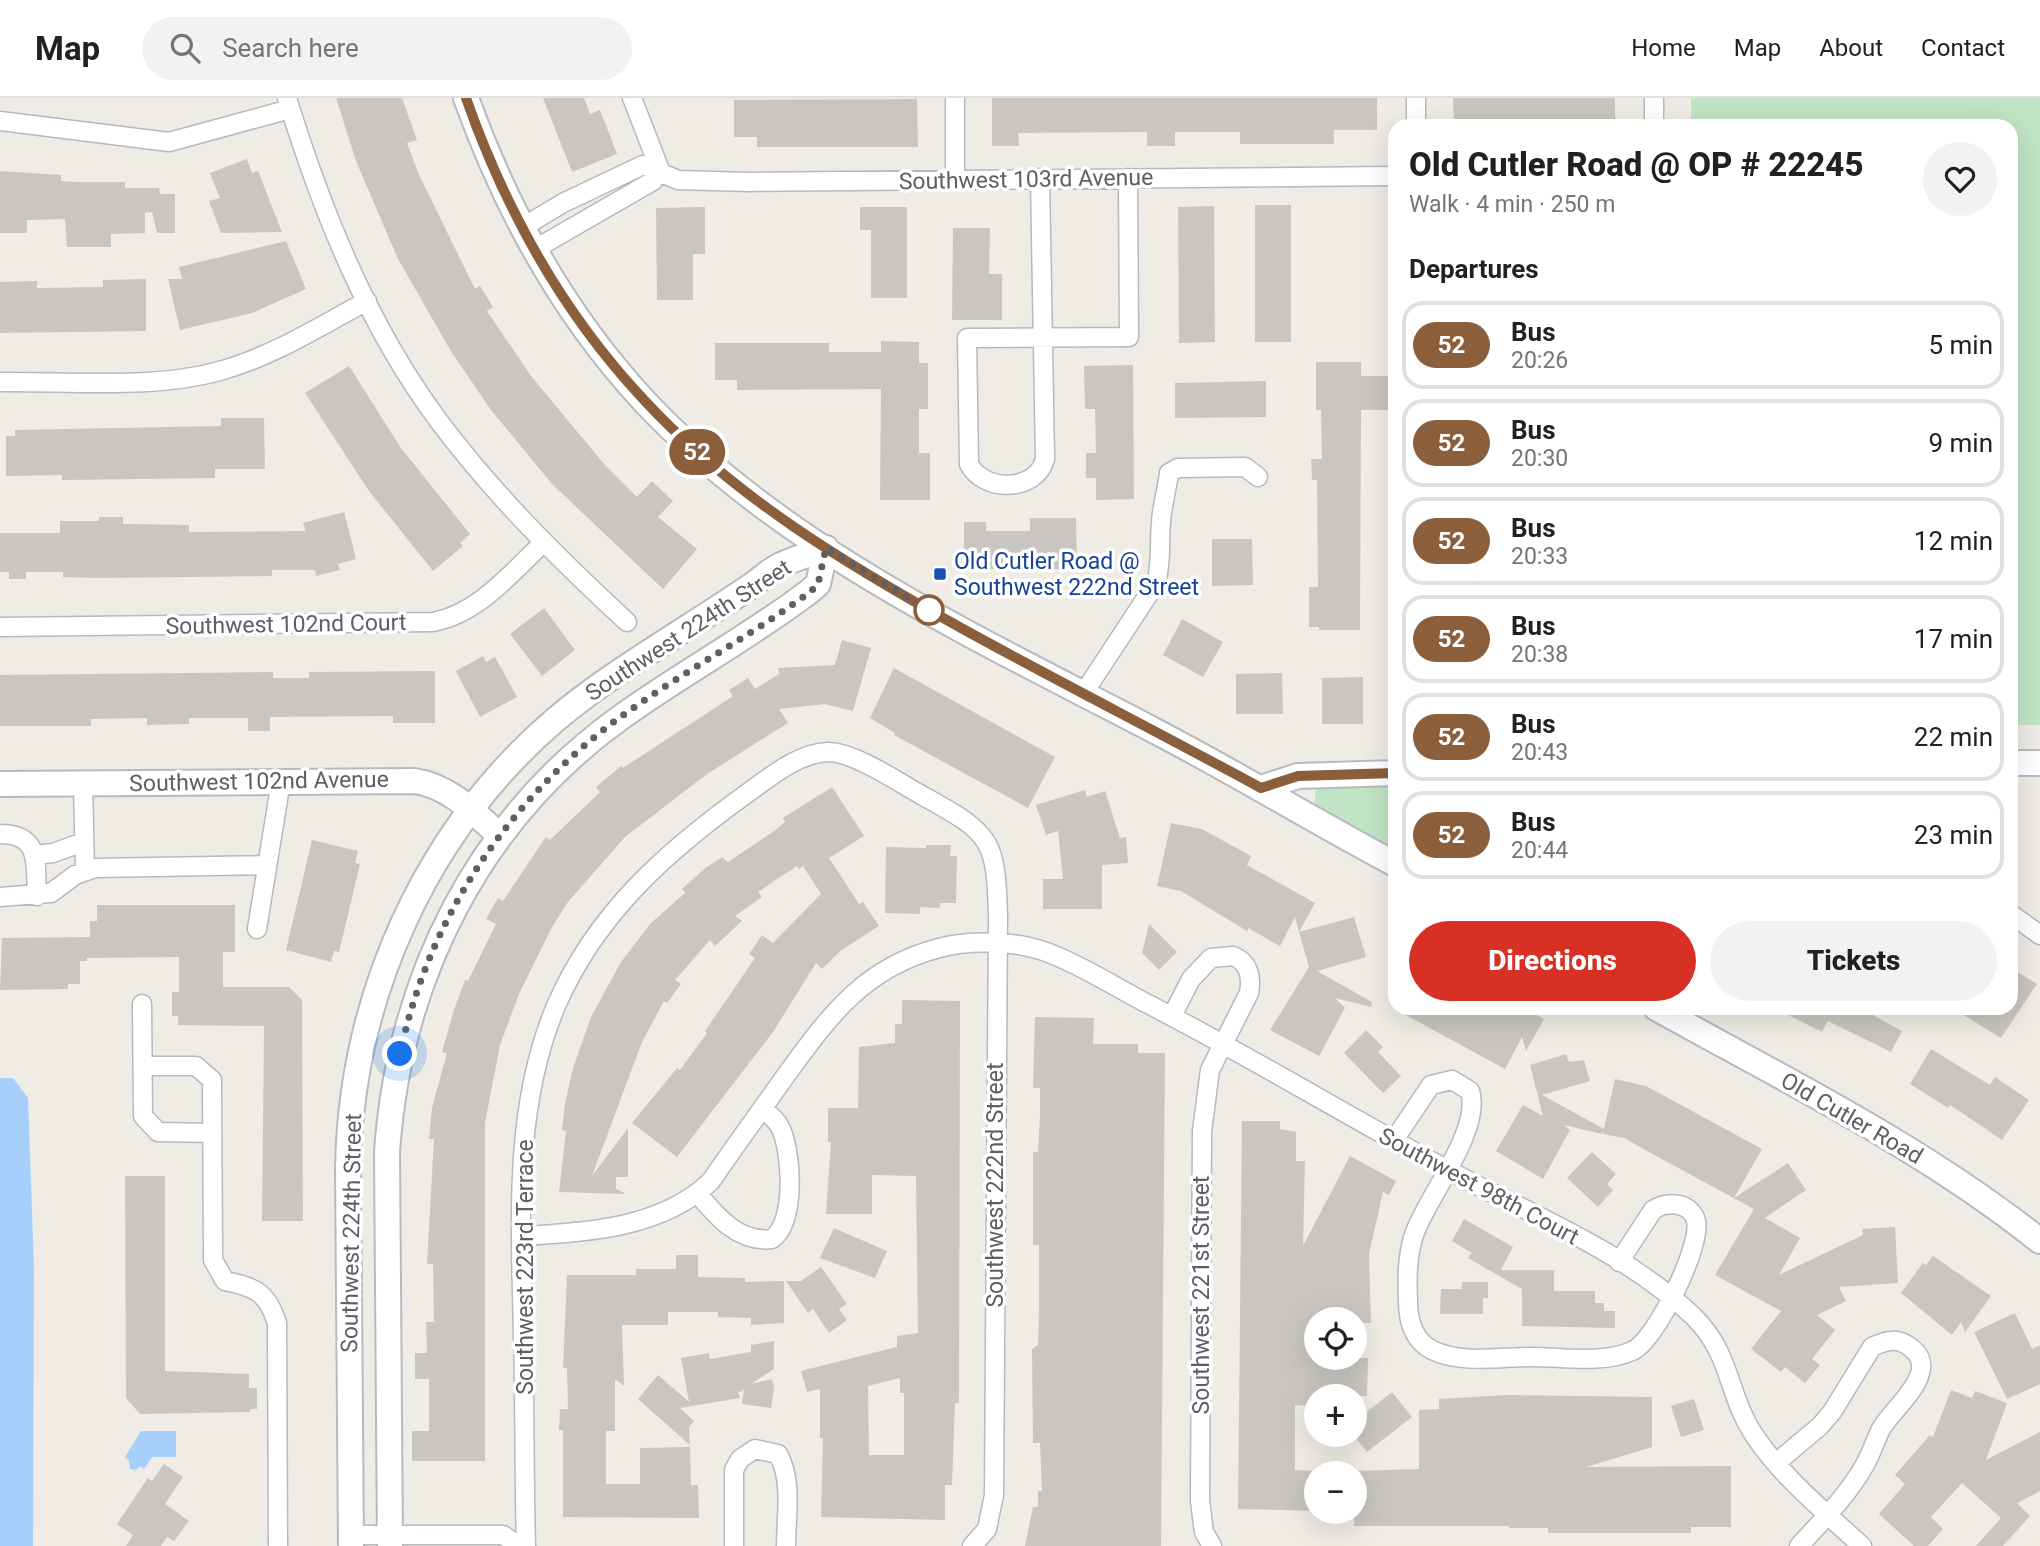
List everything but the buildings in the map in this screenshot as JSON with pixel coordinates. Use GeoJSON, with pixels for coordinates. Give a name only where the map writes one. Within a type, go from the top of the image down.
{"type":"FeatureCollection","features":[{"type":"Feature","properties":{"kind":"street"},"geometry":{"type":"LineString","coordinates":[[466,98],[493,167],[523,227],[582,324],[645,402],[728,478],[873,579],[1261,788],[1388,860]]}},
{"type":"Feature","properties":{"kind":"street"},"geometry":{"type":"LineString","coordinates":[[535,249],[653,181],[660,170],[632,98]]}},
{"type":"Feature","properties":{"kind":"street"},"geometry":{"type":"LineString","coordinates":[[955,98],[955,181]]}},
{"type":"Feature","properties":{"kind":"street"},"geometry":{"type":"LineString","coordinates":[[1416,98],[1416,119]]}},
{"type":"Feature","properties":{"kind":"street"},"geometry":{"type":"LineString","coordinates":[[1654,98],[1654,119]]}},
{"type":"Feature","properties":{"kind":"street"},"geometry":{"type":"LineString","coordinates":[[0,121],[169,142],[289,103],[320,198],[367,301],[437,418],[486,481],[543,543],[627,622]]}},
{"type":"Feature","properties":{"kind":"street","name":"Southwest 103rd Avenue"},"geometry":{"type":"LineString","coordinates":[[523,227],[562,203],[643,164],[678,180],[707,181],[1388,176]]}},
{"type":"Feature","properties":{"kind":"street"},"geometry":{"type":"LineString","coordinates":[[1040,178],[1043,338],[1043,468],[1027,481],[990,484],[979,478],[969,464],[967,338],[1043,338],[1129,337],[1128,177]]}},
{"type":"Feature","properties":{"kind":"street"},"geometry":{"type":"LineString","coordinates":[[0,382],[157,381],[196,377],[223,370],[280,348],[367,301]]}},
{"type":"Feature","properties":{"kind":"street"},"geometry":{"type":"LineString","coordinates":[[1083,694],[1156,583],[1161,565],[1161,519],[1169,473],[1178,468],[1245,467],[1258,477]]}},
{"type":"Feature","properties":{"kind":"street","name":"Southwest 102nd Court"},"geometry":{"type":"LineString","coordinates":[[0,627],[433,622],[453,618],[475,605],[543,543]]}},
{"type":"Feature","properties":{"kind":"street","name":"Southwest 224th Street"},"geometry":{"type":"LineString","coordinates":[[351,1540],[348,1168],[357,1071],[369,1013],[396,937],[431,869],[470,809],[535,739],[588,694],[780,565],[826,548]]}},
{"type":"Feature","properties":{"kind":"street","name":"Southwest 224th Street"},"geometry":{"type":"LineString","coordinates":[[390,1540],[386,1192],[392,1097],[403,1036],[428,961],[462,891],[499,835],[546,781],[599,734],[810,592],[818,584],[826,548]]}},
{"type":"Feature","properties":{"kind":"street","name":"Southwest 222nd Street"},"geometry":{"type":"LineString","coordinates":[[838,753],[955,813],[984,835],[992,852],[997,876],[994,1495],[978,1540]]}},
{"type":"Feature","properties":{"kind":"street","name":"Southwest 223rd Terrace"},"geometry":{"type":"LineString","coordinates":[[526,1546],[522,1237],[524,1149],[537,1068],[556,1007],[580,958],[634,888],[689,836],[788,766],[810,755],[838,753]]}},
{"type":"Feature","properties":{"kind":"street"},"geometry":{"type":"LineString","coordinates":[[2018,763],[2040,764]]}},
{"type":"Feature","properties":{"kind":"street"},"geometry":{"type":"LineString","coordinates":[[1261,788],[1298,776],[1388,774]]}},
{"type":"Feature","properties":{"kind":"street"},"geometry":{"type":"LineString","coordinates":[[257,929],[281,781]]}},
{"type":"Feature","properties":{"kind":"street","name":"Southwest 102nd Avenue"},"geometry":{"type":"LineString","coordinates":[[0,784],[424,782],[439,788],[470,809],[499,835]]}},
{"type":"Feature","properties":{"kind":"street"},"geometry":{"type":"LineString","coordinates":[[83,783],[85,870]]}},
{"type":"Feature","properties":{"kind":"street"},"geometry":{"type":"LineString","coordinates":[[0,834],[24,838],[34,855],[37,896]]}},
{"type":"Feature","properties":{"kind":"street"},"geometry":{"type":"LineString","coordinates":[[34,855],[53,853],[83,842]]}},
{"type":"Feature","properties":{"kind":"street"},"geometry":{"type":"LineString","coordinates":[[0,897],[37,896],[60,888],[85,870],[107,867],[267,865]]}},
{"type":"Feature","properties":{"kind":"street"},"geometry":{"type":"LineString","coordinates":[[2018,919],[2040,935]]}},
{"type":"Feature","properties":{"kind":"street","name":"Southwest 98th Court"},"geometry":{"type":"LineString","coordinates":[[698,1194],[711,1181],[831,1014],[865,983],[886,969],[938,948],[997,944],[1052,954],[1172,1016],[1447,1170],[1619,1262],[1672,1299],[1713,1339],[1722,1353],[1747,1424],[1776,1463],[1862,1546]]}},
{"type":"Feature","properties":{"kind":"street","name":"Southwest 221st Street"},"geometry":{"type":"LineString","coordinates":[[1172,1016],[1201,966],[1220,956],[1240,959],[1250,975],[1249,993],[1210,1070],[1202,1131],[1200,1501],[1204,1532],[1212,1546]]}},
{"type":"Feature","properties":{"kind":"street"},"geometry":{"type":"LineString","coordinates":[[142,1004],[143,1116],[158,1132],[212,1133]]}},
{"type":"Feature","properties":{"kind":"street","name":"Old Cutler Road"},"geometry":{"type":"LineString","coordinates":[[1670,1015],[1878,1130],[1962,1184],[2040,1241]]}},
{"type":"Feature","properties":{"kind":"street"},"geometry":{"type":"LineString","coordinates":[[143,1066],[196,1066],[212,1080],[213,1260],[225,1281],[253,1286],[271,1305],[277,1323],[278,1546]]}},
{"type":"Feature","properties":{"kind":"street"},"geometry":{"type":"LineString","coordinates":[[1394,1140],[1431,1085],[1447,1080],[1466,1086],[1474,1108],[1415,1233],[1409,1263],[1410,1324],[1415,1335],[1429,1349],[1466,1357],[1623,1355],[1636,1350],[1649,1338],[1672,1299],[1696,1235],[1697,1222],[1686,1207],[1668,1204],[1653,1210],[1619,1262]]}},
{"type":"Feature","properties":{"kind":"street"},"geometry":{"type":"LineString","coordinates":[[522,1237],[619,1226],[698,1194],[713,1213],[744,1238],[772,1239],[783,1228],[788,1194],[788,1155],[781,1129],[762,1109]]}},
{"type":"Feature","properties":{"kind":"street"},"geometry":{"type":"LineString","coordinates":[[1776,1463],[1820,1426],[1832,1412],[1872,1348],[1895,1341],[1915,1351],[1920,1373],[1916,1386],[1890,1416],[1864,1467],[1828,1514],[1798,1546]]}},
{"type":"Feature","properties":{"kind":"street"},"geometry":{"type":"LineString","coordinates":[[734,1546],[736,1464],[748,1453],[763,1450],[778,1454],[785,1471],[786,1546]]}},
{"type":"Feature","properties":{"kind":"street"},"geometry":{"type":"LineString","coordinates":[[351,1540],[503,1535],[519,1546]]}},
{"type":"Feature","properties":{"kind":"green space"},"geometry":{"type":"Polygon","coordinates":[[[1691,98],[2040,98],[2040,725],[2018,725],[2018,119],[1691,119],[1691,98]]]}},
{"type":"Feature","properties":{"kind":"green space"},"geometry":{"type":"Polygon","coordinates":[[[1388,785],[1388,848],[1314,806],[1316,789],[1388,785]]]}},
{"type":"Feature","properties":{"kind":"water"},"geometry":{"type":"Polygon","coordinates":[[[0,1078],[13,1078],[28,1098],[34,1268],[33,1546],[0,1546],[0,1078]]]}},
{"type":"Feature","properties":{"kind":"water"},"geometry":{"type":"Polygon","coordinates":[[[141,1431],[176,1431],[176,1457],[152,1457],[144,1469],[140,1466],[136,1470],[130,1469],[129,1460],[125,1457],[141,1431]]]}},
{"type":"Feature","properties":{"kind":"bus line","name":"52"},"geometry":{"type":"LineString","coordinates":[[466,98],[478,132],[514,211],[548,273],[582,324],[645,402],[671,428],[760,503],[873,579],[1059,682],[1261,788],[1298,776],[1388,773]]}},
{"type":"Feature","properties":{"kind":"place","name":"Old Cutler Road @ Southwest 222nd Street"},"geometry":{"type":"Point","coordinates":[940,574]}},
{"type":"Feature","properties":{"kind":"route"},"geometry":{"type":"LineString","coordinates":[[400,1054],[414,998],[428,961],[462,891],[499,835],[559,768],[589,742],[620,718],[810,592],[818,584],[826,548],[873,579],[929,610]]}}]}
